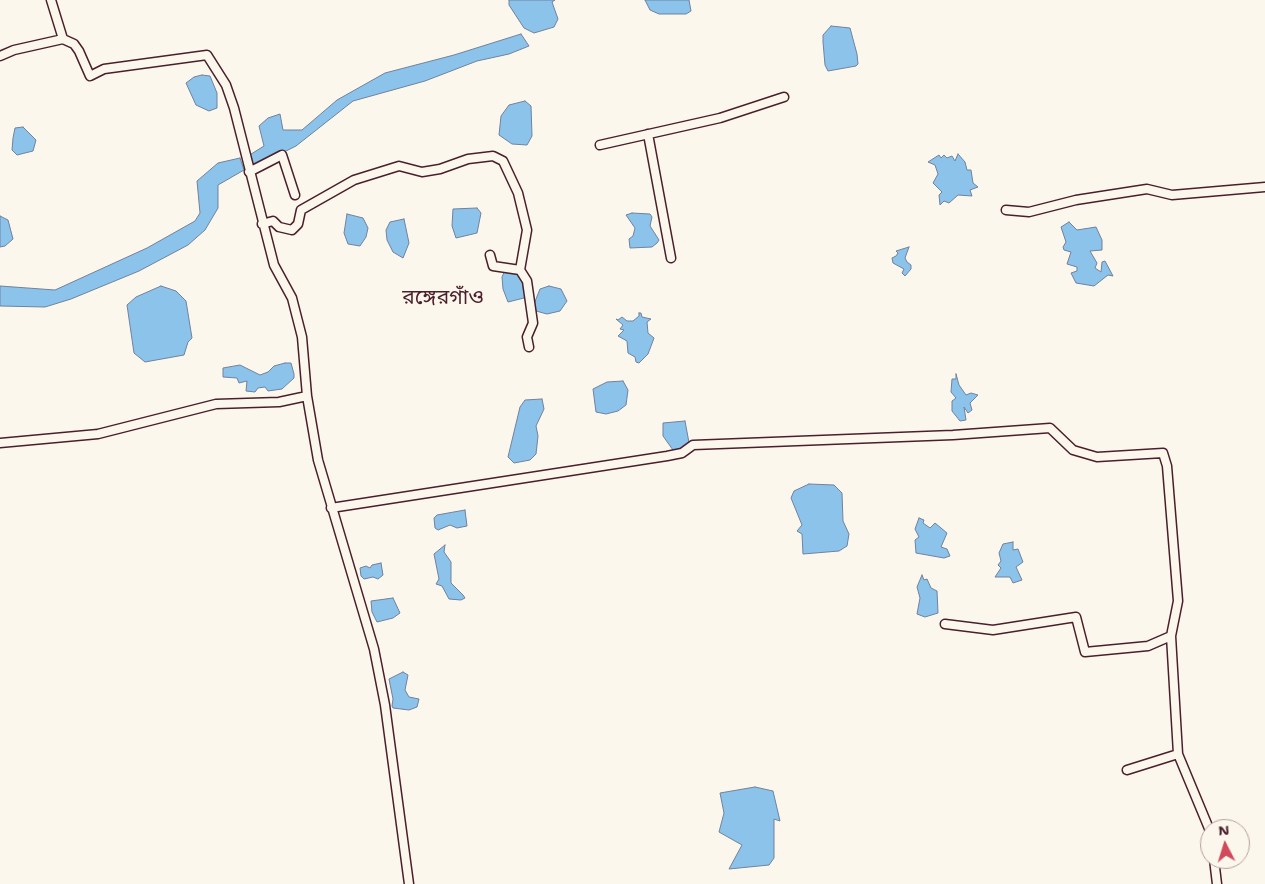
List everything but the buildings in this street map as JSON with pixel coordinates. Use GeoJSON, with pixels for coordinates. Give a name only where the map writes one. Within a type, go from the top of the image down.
{"type":"FeatureCollection","features":[{"type":"Feature","properties":{"kind":"street"},"geometry":{"type":"LineString","coordinates":[[52,0],[63,39]]}},
{"type":"Feature","properties":{"kind":"street"},"geometry":{"type":"LineString","coordinates":[[0,56],[63,39],[74,44],[90,76],[104,69],[207,55],[226,86],[234,108],[262,224],[274,264],[292,298],[302,337],[307,396],[318,460],[374,648],[385,706],[409,884]]}},
{"type":"Feature","properties":{"kind":"street"},"geometry":{"type":"LineString","coordinates":[[600,145],[720,118],[784,97]]}},
{"type":"Feature","properties":{"kind":"street"},"geometry":{"type":"LineString","coordinates":[[648,134],[671,258]]}},
{"type":"Feature","properties":{"kind":"street"},"geometry":{"type":"LineString","coordinates":[[250,172],[282,155],[295,195]]}},
{"type":"Feature","properties":{"kind":"street"},"geometry":{"type":"LineString","coordinates":[[262,224],[273,221],[279,227],[292,230],[298,224],[301,210],[354,180],[399,166],[422,172],[440,170],[468,159],[493,156],[503,161],[518,193],[527,230],[520,270],[527,282],[532,311],[533,324],[527,337],[529,347]]}},
{"type":"Feature","properties":{"kind":"street"},"geometry":{"type":"LineString","coordinates":[[1006,210],[1029,212],[1076,200],[1147,189],[1172,195],[1265,188]]}},
{"type":"Feature","properties":{"kind":"street"},"geometry":{"type":"LineString","coordinates":[[490,255],[493,266],[520,270]]}},
{"type":"Feature","properties":{"kind":"street"},"geometry":{"type":"LineString","coordinates":[[0,444],[98,434],[216,404],[279,402],[307,396]]}},
{"type":"Feature","properties":{"kind":"street"},"geometry":{"type":"LineString","coordinates":[[331,508],[666,456],[682,453],[693,445],[953,435],[1050,428],[1073,450],[1097,457],[1163,453],[1167,466],[1178,601],[1171,636],[1178,754],[1205,819]]}},
{"type":"Feature","properties":{"kind":"street"},"geometry":{"type":"LineString","coordinates":[[945,624],[993,630],[1076,617],[1085,652],[1148,646],[1171,636]]}},
{"type":"Feature","properties":{"kind":"street"},"geometry":{"type":"LineString","coordinates":[[1127,770],[1178,754]]}},
{"type":"Feature","properties":{"kind":"street"},"geometry":{"type":"LineString","coordinates":[[1215,869],[1217,884]]}},
{"type":"Feature","properties":{"kind":"water"},"geometry":{"type":"Polygon","coordinates":[[[509,0],[555,0],[552,2],[558,19],[554,27],[534,33],[524,28],[509,5],[509,0]]]}},
{"type":"Feature","properties":{"kind":"water"},"geometry":{"type":"Polygon","coordinates":[[[645,0],[689,0],[691,11],[686,14],[659,14],[650,10],[645,0]]]}},
{"type":"Feature","properties":{"kind":"water"},"geometry":{"type":"Polygon","coordinates":[[[831,26],[850,28],[857,54],[858,64],[856,66],[828,71],[825,65],[823,35],[831,26]]]}},
{"type":"Feature","properties":{"kind":"water"},"geometry":{"type":"Polygon","coordinates":[[[521,34],[529,46],[509,54],[477,61],[425,81],[353,101],[296,146],[252,168],[248,156],[264,146],[259,126],[268,118],[280,114],[283,130],[302,130],[337,100],[385,73],[454,55],[521,34]]]}},
{"type":"Feature","properties":{"kind":"water"},"geometry":{"type":"Polygon","coordinates":[[[210,76],[217,93],[217,108],[209,111],[196,105],[186,83],[194,77],[210,76]]]}},
{"type":"Feature","properties":{"kind":"water"},"geometry":{"type":"Polygon","coordinates":[[[525,101],[531,106],[532,136],[527,145],[512,144],[499,135],[501,116],[509,105],[525,101]]]}},
{"type":"Feature","properties":{"kind":"water"},"geometry":{"type":"Polygon","coordinates":[[[23,127],[36,140],[33,151],[17,155],[12,150],[15,128],[23,127]]]}},
{"type":"Feature","properties":{"kind":"water"},"geometry":{"type":"Polygon","coordinates":[[[958,154],[965,162],[967,170],[971,170],[973,183],[978,187],[970,190],[972,196],[958,195],[949,203],[944,201],[940,205],[939,195],[942,192],[933,183],[938,174],[935,165],[928,162],[939,155],[941,158],[944,155],[947,158],[952,156],[955,161],[958,154]]]}},
{"type":"Feature","properties":{"kind":"water"},"geometry":{"type":"Polygon","coordinates":[[[240,158],[244,170],[218,185],[218,208],[205,230],[188,245],[139,271],[71,299],[45,307],[0,306],[0,286],[55,290],[147,248],[195,221],[200,213],[197,181],[218,163],[240,158]]]}},
{"type":"Feature","properties":{"kind":"water"},"geometry":{"type":"Polygon","coordinates":[[[477,208],[481,213],[477,233],[456,238],[452,226],[453,209],[477,208]]]}},
{"type":"Feature","properties":{"kind":"water"},"geometry":{"type":"Polygon","coordinates":[[[632,213],[650,214],[652,217],[650,226],[659,240],[652,247],[630,248],[629,239],[633,236],[635,228],[626,215],[632,213]]]}},
{"type":"Feature","properties":{"kind":"water"},"geometry":{"type":"Polygon","coordinates":[[[347,214],[363,218],[368,228],[366,237],[360,246],[348,244],[344,233],[347,214]]]}},
{"type":"Feature","properties":{"kind":"water"},"geometry":{"type":"Polygon","coordinates":[[[0,216],[8,220],[13,239],[5,246],[0,247],[0,216]]]}},
{"type":"Feature","properties":{"kind":"water"},"geometry":{"type":"Polygon","coordinates":[[[404,219],[409,243],[403,258],[393,252],[387,240],[386,230],[390,222],[404,219]]]}},
{"type":"Feature","properties":{"kind":"water"},"geometry":{"type":"Polygon","coordinates":[[[1069,222],[1077,230],[1096,227],[1102,240],[1102,250],[1090,251],[1097,263],[1095,268],[1101,272],[1102,262],[1105,261],[1113,276],[1108,275],[1094,286],[1076,283],[1071,273],[1077,271],[1077,267],[1067,264],[1071,252],[1064,250],[1063,247],[1066,242],[1061,227],[1069,222]]]}},
{"type":"Feature","properties":{"kind":"water"},"geometry":{"type":"Polygon","coordinates":[[[909,247],[905,258],[911,265],[911,269],[905,276],[902,273],[904,269],[893,263],[892,258],[898,253],[896,251],[909,247]]]}},
{"type":"Feature","properties":{"kind":"water"},"geometry":{"type":"Polygon","coordinates":[[[506,268],[520,270],[528,288],[524,298],[508,302],[503,289],[502,277],[506,268]]]}},
{"type":"Feature","properties":{"kind":"water"},"geometry":{"type":"Polygon","coordinates":[[[161,286],[176,291],[186,301],[192,338],[188,342],[184,355],[145,362],[134,353],[127,305],[136,297],[161,286]]]}},
{"type":"Feature","properties":{"kind":"water"},"geometry":{"type":"Polygon","coordinates":[[[549,286],[561,289],[567,301],[560,311],[547,314],[536,311],[534,304],[540,289],[549,286]]]}},
{"type":"Feature","properties":{"kind":"water"},"geometry":{"type":"Polygon","coordinates":[[[639,313],[641,313],[642,317],[651,319],[647,322],[648,333],[654,338],[648,354],[639,363],[636,362],[635,357],[628,353],[627,341],[618,336],[624,330],[620,329],[623,325],[616,319],[618,320],[622,317],[627,321],[633,321],[639,316],[639,313]]]}},
{"type":"Feature","properties":{"kind":"water"},"geometry":{"type":"Polygon","coordinates":[[[291,363],[294,378],[282,389],[268,391],[265,387],[258,388],[255,392],[246,391],[247,381],[239,383],[237,378],[223,377],[223,368],[240,365],[260,375],[268,372],[274,366],[291,363]]]}},
{"type":"Feature","properties":{"kind":"water"},"geometry":{"type":"Polygon","coordinates":[[[956,374],[959,385],[966,395],[971,393],[978,395],[970,403],[972,410],[968,413],[964,407],[966,420],[960,421],[952,411],[952,401],[956,398],[951,392],[952,379],[956,379],[956,374]]]}},
{"type":"Feature","properties":{"kind":"water"},"geometry":{"type":"Polygon","coordinates":[[[623,381],[628,390],[626,405],[618,411],[606,414],[596,412],[593,389],[607,382],[623,381]]]}},
{"type":"Feature","properties":{"kind":"water"},"geometry":{"type":"Polygon","coordinates":[[[542,399],[544,409],[536,426],[538,436],[536,454],[530,460],[514,463],[508,457],[520,407],[525,400],[542,399]]]}},
{"type":"Feature","properties":{"kind":"water"},"geometry":{"type":"Polygon","coordinates":[[[685,421],[690,448],[673,450],[663,436],[663,423],[685,421]]]}},
{"type":"Feature","properties":{"kind":"water"},"geometry":{"type":"Polygon","coordinates":[[[809,484],[834,485],[842,493],[843,521],[849,534],[847,546],[839,551],[803,554],[802,534],[797,531],[802,525],[791,498],[794,491],[809,484]]]}},
{"type":"Feature","properties":{"kind":"water"},"geometry":{"type":"Polygon","coordinates":[[[465,510],[467,526],[457,528],[450,525],[438,530],[435,528],[434,518],[437,515],[465,510]]]}},
{"type":"Feature","properties":{"kind":"water"},"geometry":{"type":"Polygon","coordinates":[[[919,518],[924,520],[923,523],[930,528],[935,523],[947,533],[941,547],[947,549],[950,556],[944,558],[916,553],[915,540],[919,537],[915,529],[919,518]]]}},
{"type":"Feature","properties":{"kind":"water"},"geometry":{"type":"Polygon","coordinates":[[[1013,542],[1013,550],[1018,549],[1023,562],[1016,567],[1022,580],[1013,583],[1010,577],[995,577],[1001,568],[998,565],[1001,561],[999,553],[1003,544],[1013,542]]]}},
{"type":"Feature","properties":{"kind":"water"},"geometry":{"type":"Polygon","coordinates":[[[445,545],[444,552],[451,562],[451,583],[465,598],[461,600],[449,599],[442,586],[436,584],[439,579],[434,554],[445,545]]]}},
{"type":"Feature","properties":{"kind":"water"},"geometry":{"type":"Polygon","coordinates":[[[381,563],[383,575],[378,579],[373,577],[364,579],[361,576],[360,568],[366,566],[370,568],[372,565],[381,563]]]}},
{"type":"Feature","properties":{"kind":"water"},"geometry":{"type":"Polygon","coordinates":[[[922,575],[924,580],[927,579],[931,588],[937,591],[938,613],[925,617],[917,614],[920,598],[917,587],[922,575]]]}},
{"type":"Feature","properties":{"kind":"water"},"geometry":{"type":"Polygon","coordinates":[[[393,598],[400,613],[393,618],[377,622],[372,612],[371,601],[393,598]]]}},
{"type":"Feature","properties":{"kind":"water"},"geometry":{"type":"Polygon","coordinates":[[[403,672],[408,675],[405,690],[409,697],[419,699],[417,707],[409,710],[393,708],[392,706],[393,699],[389,679],[403,672]]]}},
{"type":"Feature","properties":{"kind":"water"},"geometry":{"type":"Polygon","coordinates":[[[755,787],[773,791],[780,821],[774,819],[774,858],[769,865],[729,869],[742,845],[719,832],[724,813],[720,793],[755,787]]]}},
{"type":"Feature","properties":{"kind":"district","name":"রঙ্গেরগাঁও"},"geometry":{"type":"Point","coordinates":[443,299]}}]}
